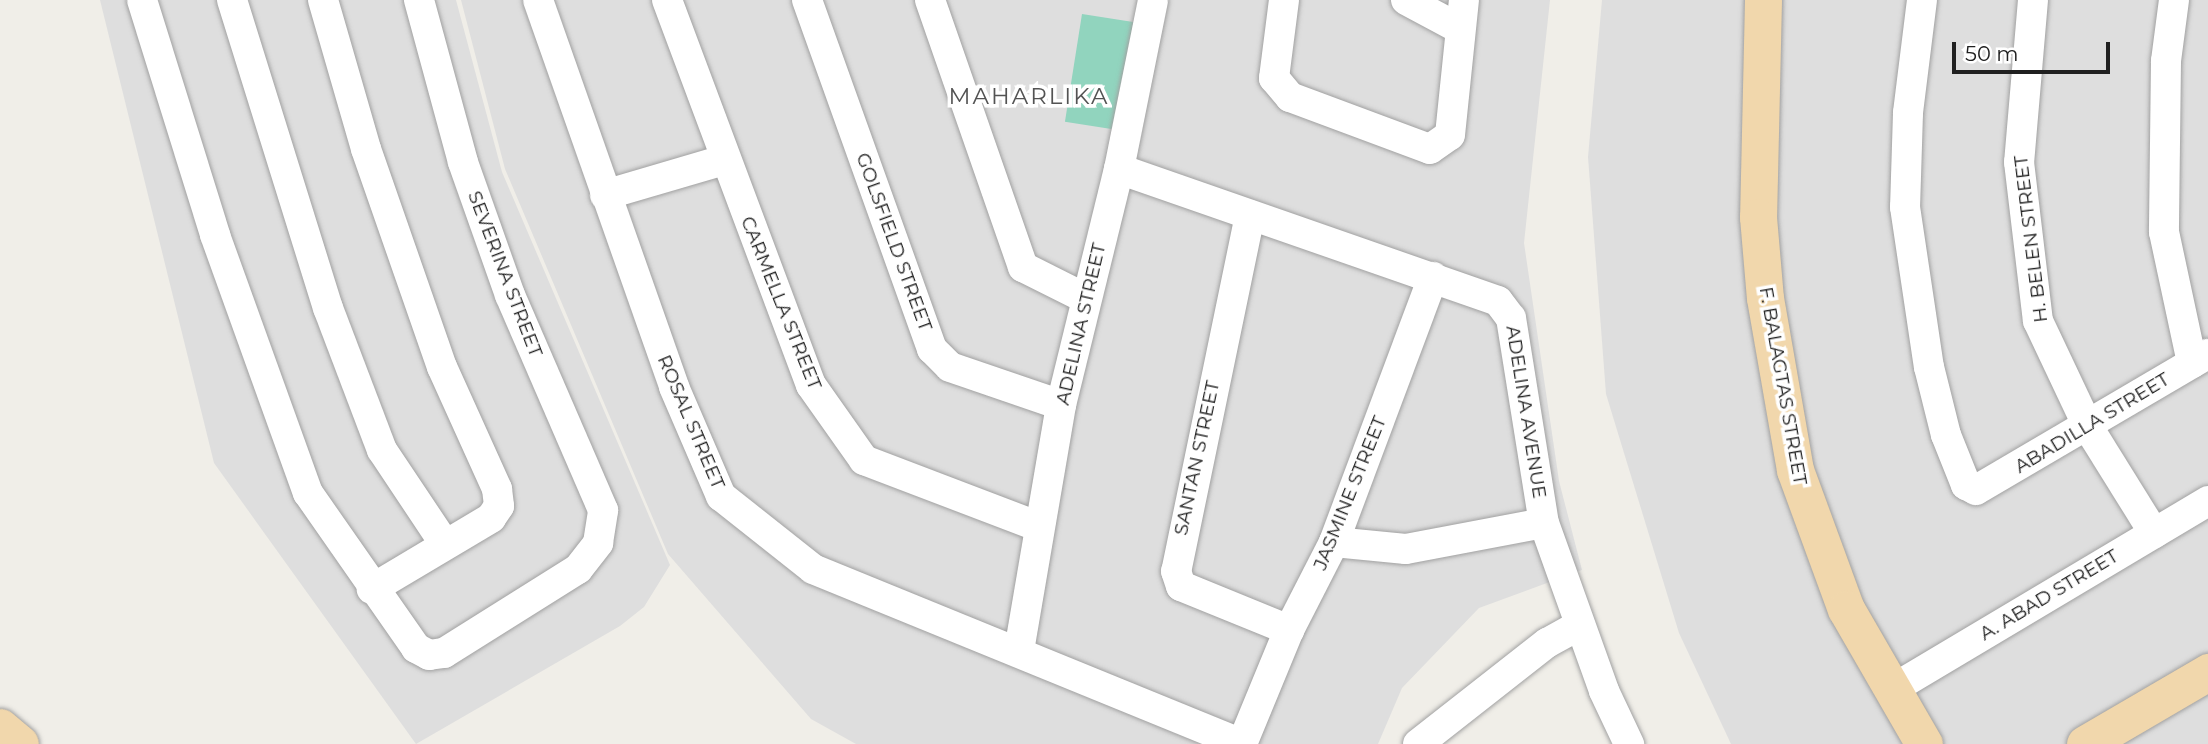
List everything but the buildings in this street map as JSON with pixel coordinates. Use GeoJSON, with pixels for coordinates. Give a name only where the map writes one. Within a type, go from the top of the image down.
{"type":"FeatureCollection","features":[{"type":"Feature","properties":{"kind":"main road","name":"F. BALAGTAS STREET"},"geometry":{"type":"LineString","coordinates":[[1763,0],[1756,186],[1765,298],[1795,470],[1846,609],[1924,744]]}},
{"type":"Feature","properties":{"kind":"main road"},"geometry":{"type":"LineString","coordinates":[[2085,744],[2208,672]]}},
{"type":"Feature","properties":{"kind":"main road"},"geometry":{"type":"LineString","coordinates":[[0,727],[20,744]]}},
{"type":"Feature","properties":{"kind":"street"},"geometry":{"type":"LineString","coordinates":[[142,0],[215,235],[308,493],[372,589],[443,543],[491,518],[499,506],[497,489],[442,368],[366,149],[323,0]]}},
{"type":"Feature","properties":{"kind":"street"},"geometry":{"type":"LineString","coordinates":[[232,0],[328,308],[382,450],[443,543]]}},
{"type":"Feature","properties":{"kind":"street","name":"SEVERINA STREET"},"geometry":{"type":"LineString","coordinates":[[372,589],[415,648],[429,655],[444,653],[578,569],[598,543],[603,510],[510,295],[463,162],[419,0]]}},
{"type":"Feature","properties":{"kind":"street","name":"ROSAL STREET"},"geometry":{"type":"LineString","coordinates":[[538,0],[674,387],[721,496],[813,569],[1241,744]]}},
{"type":"Feature","properties":{"kind":"street","name":"CARMELLA STREET"},"geometry":{"type":"LineString","coordinates":[[667,0],[724,160],[811,385],[864,460],[1039,527]]}},
{"type":"Feature","properties":{"kind":"street","name":"GOLSFIELD STREET"},"geometry":{"type":"LineString","coordinates":[[807,0],[939,360],[1061,405]]}},
{"type":"Feature","properties":{"kind":"street"},"geometry":{"type":"LineString","coordinates":[[930,0],[1023,267],[1085,298]]}},
{"type":"Feature","properties":{"kind":"street","name":"ADELINA STREET"},"geometry":{"type":"LineString","coordinates":[[1019,651],[1061,405],[1085,298],[1119,169],[1153,0]]}},
{"type":"Feature","properties":{"kind":"street"},"geometry":{"type":"LineString","coordinates":[[1284,0],[1274,78],[1290,97],[1430,149],[1450,135],[1462,14],[1406,0]]}},
{"type":"Feature","properties":{"kind":"street","name":"ABADILLA STREET"},"geometry":{"type":"LineString","coordinates":[[1922,0],[1908,113],[1905,207],[1916,303],[1956,468],[1976,490],[2088,427],[2200,359]]}},
{"type":"Feature","properties":{"kind":"street","name":"H. BELEN STREET"},"geometry":{"type":"LineString","coordinates":[[2033,0],[2019,162],[2038,321],[2088,427],[2154,533]]}},
{"type":"Feature","properties":{"kind":"street"},"geometry":{"type":"LineString","coordinates":[[2174,0],[2166,61],[2164,232],[2200,359]]}},
{"type":"Feature","properties":{"kind":"street"},"geometry":{"type":"LineString","coordinates":[[605,195],[724,160]]}},
{"type":"Feature","properties":{"kind":"street","name":"ADELINA AVENUE"},"geometry":{"type":"LineString","coordinates":[[1119,169],[1433,276],[1498,301],[1511,318],[1544,523],[1579,625],[1624,742]]}},
{"type":"Feature","properties":{"kind":"street","name":"SANTAN STREET"},"geometry":{"type":"LineString","coordinates":[[1250,215],[1176,571],[1181,586],[1289,630]]}},
{"type":"Feature","properties":{"kind":"street","name":"JASMINE STREET"},"geometry":{"type":"LineString","coordinates":[[1241,744],[1289,630],[1334,541],[1433,276]]}},
{"type":"Feature","properties":{"kind":"street","name":"A. ABAD STREET"},"geometry":{"type":"LineString","coordinates":[[1891,690],[2208,501]]}},
{"type":"Feature","properties":{"kind":"street"},"geometry":{"type":"LineString","coordinates":[[1334,541],[1406,549],[1544,523]]}},
{"type":"Feature","properties":{"kind":"street"},"geometry":{"type":"LineString","coordinates":[[1418,744],[1547,643],[1579,625]]}},
{"type":"Feature","properties":{"kind":"shaded area"},"geometry":{"type":"Polygon","coordinates":[[[100,0],[456,0],[502,172],[670,565],[644,607],[620,626],[416,744],[214,463],[100,0]]]}},
{"type":"Feature","properties":{"kind":"shaded area"},"geometry":{"type":"Polygon","coordinates":[[[461,0],[1550,0],[1524,243],[1559,481],[1582,570],[1479,608],[1402,688],[1378,744],[856,744],[811,719],[668,554],[505,169],[461,0]]]}},
{"type":"Feature","properties":{"kind":"shaded area"},"geometry":{"type":"Polygon","coordinates":[[[1602,0],[2208,0],[2208,744],[1731,744],[1679,633],[1606,394],[1588,157],[1602,0]]]}},
{"type":"Feature","properties":{"kind":"green space"},"geometry":{"type":"Polygon","coordinates":[[[1082,14],[1136,23],[1119,130],[1065,122],[1082,14]]]}},
{"type":"Feature","properties":{"kind":"district","name":"MAHARLIKA"},"geometry":{"type":"Point","coordinates":[1029,96]}}]}
